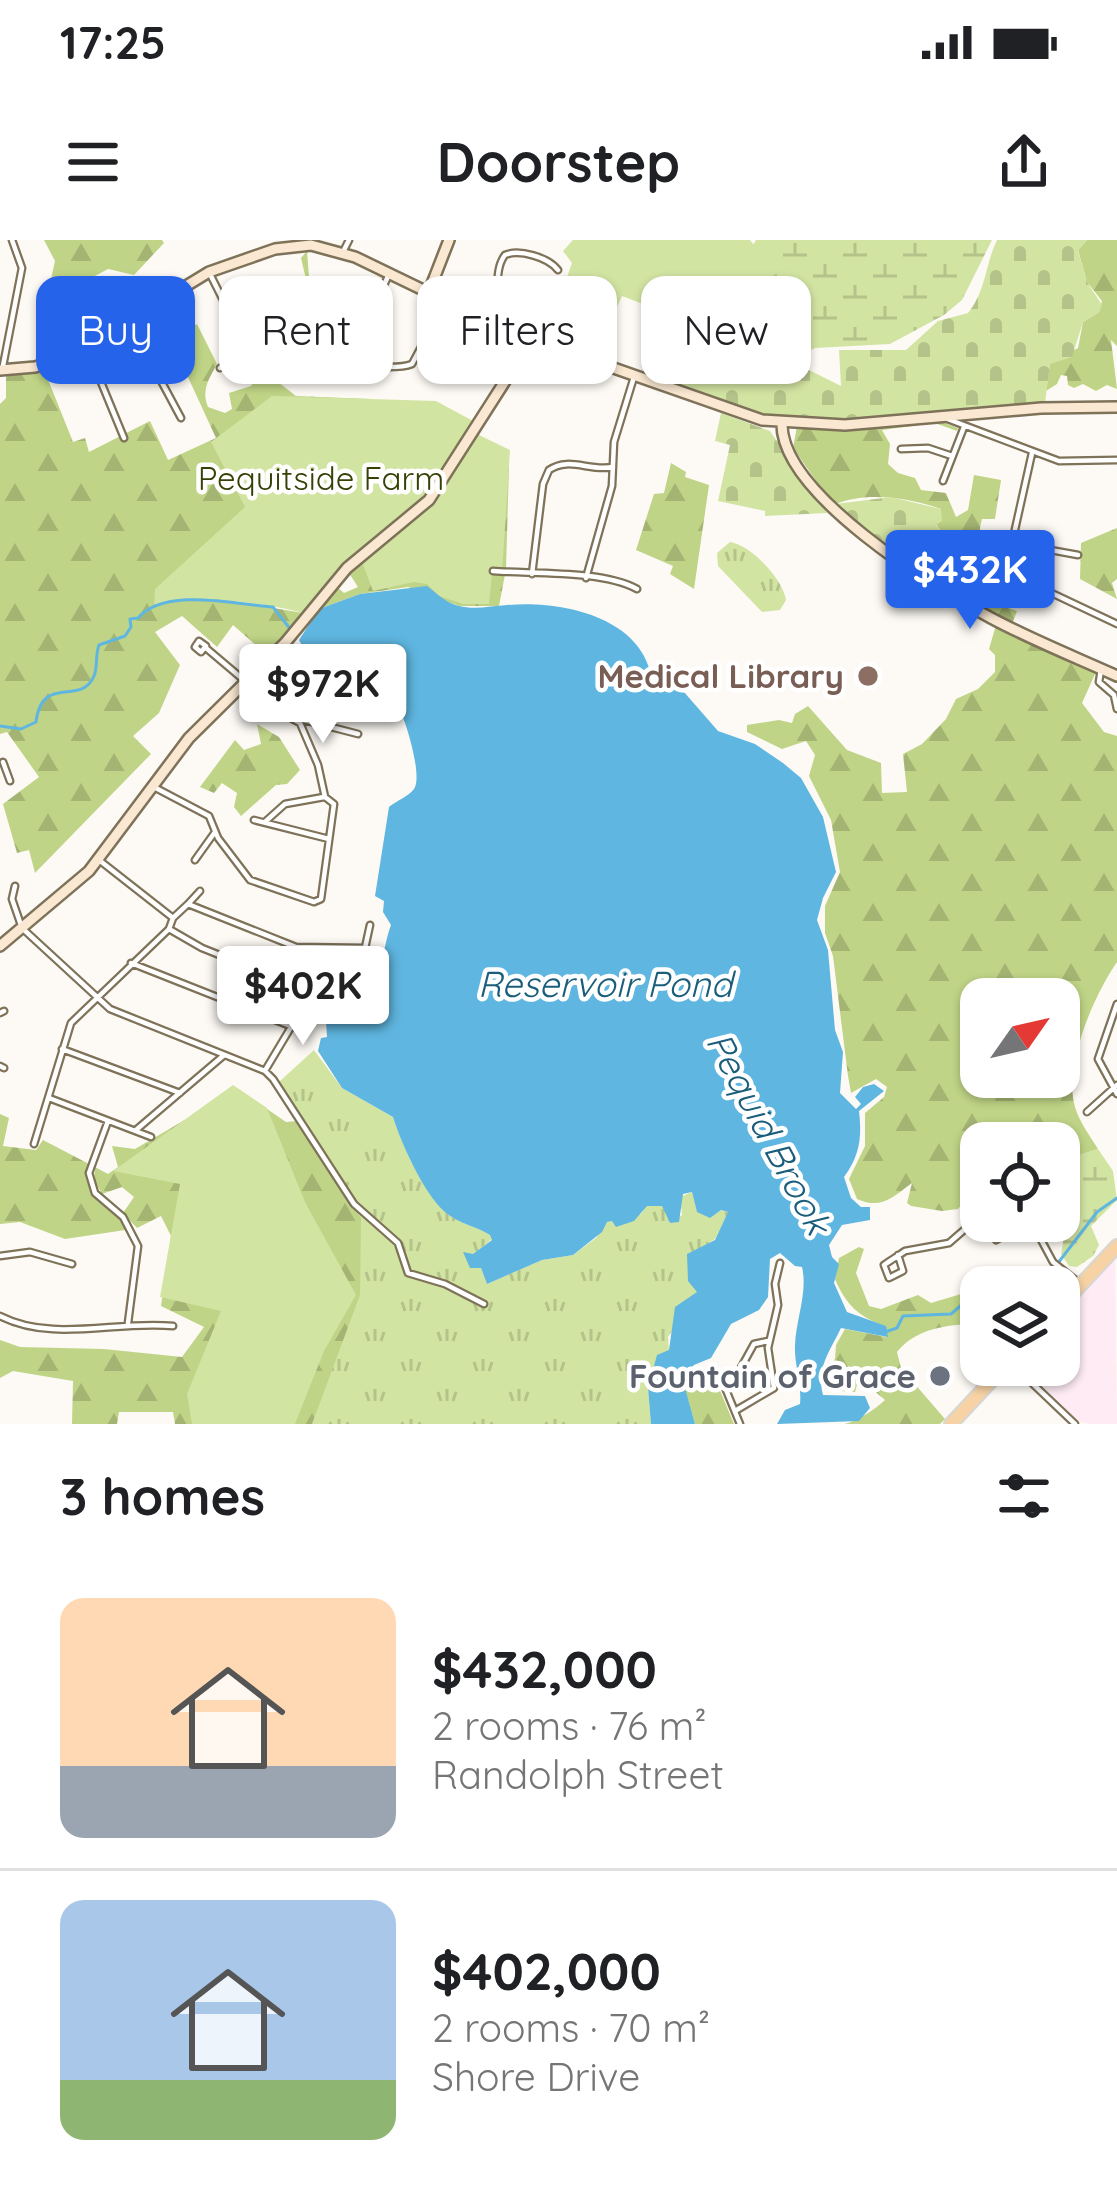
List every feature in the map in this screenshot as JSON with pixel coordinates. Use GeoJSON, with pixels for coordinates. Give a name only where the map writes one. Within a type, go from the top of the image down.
{"type":"FeatureCollection","features":[{"type":"Feature","properties":{"kind":"main road"},"geometry":{"type":"LineString","coordinates":[[435,276],[448,240]]}},
{"type":"Feature","properties":{"kind":"main road"},"geometry":{"type":"LineString","coordinates":[[195,281],[272,244],[311,245],[343,252],[417,288]]}},
{"type":"Feature","properties":{"kind":"main road"},"geometry":{"type":"LineString","coordinates":[[1,370],[36,365]]}},
{"type":"Feature","properties":{"kind":"main road"},"geometry":{"type":"LineString","coordinates":[[617,371],[765,424],[782,440],[815,492],[847,523],[989,617],[1117,676]]}},
{"type":"Feature","properties":{"kind":"main road"},"geometry":{"type":"LineString","coordinates":[[0,946],[99,860],[189,738],[288,640],[347,568],[429,500],[503,384]]}},
{"type":"Feature","properties":{"kind":"main road"},"geometry":{"type":"LineString","coordinates":[[728,410],[780,422],[845,425],[1041,408],[1117,407]]}},
{"type":"Feature","properties":{"kind":"main road"},"geometry":{"type":"LineString","coordinates":[[780,422],[782,440]]}},
{"type":"Feature","properties":{"kind":"main road"},"geometry":{"type":"LineString","coordinates":[[1082,1285],[1117,1246]]}},
{"type":"Feature","properties":{"kind":"main road"},"geometry":{"type":"LineString","coordinates":[[951,1424],[988,1386]]}},
{"type":"Feature","properties":{"kind":"street"},"geometry":{"type":"LineString","coordinates":[[1,370],[22,268],[13,240]]}},
{"type":"Feature","properties":{"kind":"street"},"geometry":{"type":"LineString","coordinates":[[343,252],[349,240]]}},
{"type":"Feature","properties":{"kind":"street"},"geometry":{"type":"LineString","coordinates":[[499,276],[498,265],[505,255],[517,252],[550,262],[558,270]]}},
{"type":"Feature","properties":{"kind":"street"},"geometry":{"type":"LineString","coordinates":[[209,272],[219,292]]}},
{"type":"Feature","properties":{"kind":"street"},"geometry":{"type":"LineString","coordinates":[[393,367],[412,364],[417,355]]}},
{"type":"Feature","properties":{"kind":"street"},"geometry":{"type":"LineString","coordinates":[[586,578],[612,486],[614,442],[634,377]]}},
{"type":"Feature","properties":{"kind":"street"},"geometry":{"type":"LineString","coordinates":[[102,384],[124,438]]}},
{"type":"Feature","properties":{"kind":"street"},"geometry":{"type":"LineString","coordinates":[[163,384],[181,418]]}},
{"type":"Feature","properties":{"kind":"street"},"geometry":{"type":"LineString","coordinates":[[942,416],[1033,453],[1072,462],[1117,460]]}},
{"type":"Feature","properties":{"kind":"street"},"geometry":{"type":"LineString","coordinates":[[943,481],[964,428]]}},
{"type":"Feature","properties":{"kind":"street"},"geometry":{"type":"LineString","coordinates":[[901,449],[928,448],[952,456]]}},
{"type":"Feature","properties":{"kind":"street"},"geometry":{"type":"LineString","coordinates":[[1033,453],[1012,543],[1010,559],[1015,572],[1117,623]]}},
{"type":"Feature","properties":{"kind":"street"},"geometry":{"type":"LineString","coordinates":[[532,574],[546,474],[565,463],[596,470],[613,466]]}},
{"type":"Feature","properties":{"kind":"street"},"geometry":{"type":"LineString","coordinates":[[1012,543],[1078,555]]}},
{"type":"Feature","properties":{"kind":"street"},"geometry":{"type":"LineString","coordinates":[[494,571],[586,578],[637,590]]}},
{"type":"Feature","properties":{"kind":"street"},"geometry":{"type":"LineString","coordinates":[[206,648],[249,677],[278,711],[358,734]]}},
{"type":"Feature","properties":{"kind":"street"},"geometry":{"type":"LineString","coordinates":[[1101,669],[1099,682],[1114,695],[1117,709]]}},
{"type":"Feature","properties":{"kind":"street"},"geometry":{"type":"LineString","coordinates":[[151,785],[208,816],[214,832],[250,880],[314,902],[322,896],[335,809],[325,797],[319,765],[296,718]]}},
{"type":"Feature","properties":{"kind":"street"},"geometry":{"type":"LineString","coordinates":[[4,762],[10,781]]}},
{"type":"Feature","properties":{"kind":"street"},"geometry":{"type":"LineString","coordinates":[[266,821],[285,804],[325,797]]}},
{"type":"Feature","properties":{"kind":"street"},"geometry":{"type":"LineString","coordinates":[[254,820],[331,839]]}},
{"type":"Feature","properties":{"kind":"street"},"geometry":{"type":"LineString","coordinates":[[195,860],[214,832]]}},
{"type":"Feature","properties":{"kind":"street"},"geometry":{"type":"LineString","coordinates":[[99,860],[172,918]]}},
{"type":"Feature","properties":{"kind":"street"},"geometry":{"type":"LineString","coordinates":[[15,886],[12,898],[22,928],[95,996],[122,1015],[265,1071],[290,1100],[354,1204],[398,1243],[409,1273],[484,1304]]}},
{"type":"Feature","properties":{"kind":"street"},"geometry":{"type":"LineString","coordinates":[[34,1144],[70,1023],[169,929],[172,918],[200,891]]}},
{"type":"Feature","properties":{"kind":"street"},"geometry":{"type":"LineString","coordinates":[[188,904],[296,947],[365,948]]}},
{"type":"Feature","properties":{"kind":"street"},"geometry":{"type":"LineString","coordinates":[[265,1071],[312,992],[334,977],[359,972],[370,925]]}},
{"type":"Feature","properties":{"kind":"street"},"geometry":{"type":"LineString","coordinates":[[169,929],[312,992]]}},
{"type":"Feature","properties":{"kind":"street"},"geometry":{"type":"LineString","coordinates":[[131,963],[292,1027]]}},
{"type":"Feature","properties":{"kind":"street"},"geometry":{"type":"LineString","coordinates":[[1087,1112],[1116,1089],[1098,1058],[1117,1004]]}},
{"type":"Feature","properties":{"kind":"street"},"geometry":{"type":"LineString","coordinates":[[62,1049],[180,1093]]}},
{"type":"Feature","properties":{"kind":"street"},"geometry":{"type":"LineString","coordinates":[[136,1130],[224,1054]]}},
{"type":"Feature","properties":{"kind":"street"},"geometry":{"type":"LineString","coordinates":[[49,1098],[152,1138]]}},
{"type":"Feature","properties":{"kind":"street"},"geometry":{"type":"LineString","coordinates":[[108,1120],[89,1173],[95,1193],[123,1217],[138,1246],[128,1323]]}},
{"type":"Feature","properties":{"kind":"street"},"geometry":{"type":"LineString","coordinates":[[898,1256],[950,1243],[960,1233]]}},
{"type":"Feature","properties":{"kind":"street"},"geometry":{"type":"LineString","coordinates":[[1042,1242],[1053,1262],[1082,1285]]}},
{"type":"Feature","properties":{"kind":"street"},"geometry":{"type":"LineString","coordinates":[[0,1256],[30,1252],[72,1264]]}},
{"type":"Feature","properties":{"kind":"street"},"geometry":{"type":"LineString","coordinates":[[735,1412],[774,1388],[769,1341],[778,1305],[780,1263]]}},
{"type":"Feature","properties":{"kind":"street"},"geometry":{"type":"LineString","coordinates":[[0,1316],[40,1330],[128,1323],[173,1326]]}},
{"type":"Feature","properties":{"kind":"street"},"geometry":{"type":"LineString","coordinates":[[740,1424],[724,1385],[738,1373],[754,1344],[769,1341]]}},
{"type":"Feature","properties":{"kind":"street"},"geometry":{"type":"LineString","coordinates":[[1032,1386],[1075,1424]]}},
{"type":"Feature","properties":{"kind":"shaded area"},"geometry":{"type":"Polygon","coordinates":[[[1115,1260],[1117,1424],[1080,1422],[1042,1386],[1080,1386],[1080,1296],[1115,1260]]]}},
{"type":"Feature","properties":{"kind":"green space"},"geometry":{"type":"Polygon","coordinates":[[[44,240],[164,243],[134,275],[108,269],[95,276],[52,276],[55,261],[44,240]]]}},
{"type":"Feature","properties":{"kind":"green space"},"geometry":{"type":"Polygon","coordinates":[[[573,240],[750,240],[775,270],[774,276],[641,276],[641,303],[622,296],[617,307],[617,276],[567,276],[572,263],[563,251],[573,240]]]}},
{"type":"Feature","properties":{"kind":"green space"},"geometry":{"type":"Polygon","coordinates":[[[756,240],[992,240],[962,300],[890,344],[811,350],[811,276],[670,276],[744,262],[756,240]]]}},
{"type":"Feature","properties":{"kind":"green space"},"geometry":{"type":"Polygon","coordinates":[[[997,240],[1087,240],[1078,251],[1087,282],[1102,305],[1083,322],[1072,357],[1050,364],[1045,403],[876,420],[808,420],[750,412],[677,387],[811,384],[811,371],[841,386],[839,350],[906,350],[938,321],[968,313],[997,240]]]}},
{"type":"Feature","properties":{"kind":"green space"},"geometry":{"type":"Polygon","coordinates":[[[1087,240],[1117,240],[1117,346],[1111,340],[1117,389],[1107,385],[1096,391],[1083,384],[1074,388],[1061,375],[1046,391],[1050,363],[1078,348],[1083,322],[1099,312],[1102,301],[1087,282],[1078,250],[1087,240]]]}},
{"type":"Feature","properties":{"kind":"green space"},"geometry":{"type":"Polygon","coordinates":[[[307,251],[309,276],[305,276],[301,258],[307,251]]]}},
{"type":"Feature","properties":{"kind":"green space"},"geometry":{"type":"Polygon","coordinates":[[[195,325],[217,364],[206,390],[208,407],[225,413],[232,409],[229,393],[252,384],[281,384],[296,396],[371,399],[155,590],[155,607],[184,598],[303,613],[268,656],[233,625],[217,647],[182,616],[155,632],[180,665],[159,713],[133,736],[151,754],[35,873],[29,850],[17,853],[3,804],[39,777],[7,732],[0,734],[0,404],[6,398],[6,376],[36,373],[36,384],[50,384],[73,442],[85,438],[89,452],[150,421],[168,460],[216,438],[191,384],[195,384],[195,325]]]}},
{"type":"Feature","properties":{"kind":"green space","name":"Pequitside Farm"},"geometry":{"type":"Polygon","coordinates":[[[272,396],[436,401],[475,422],[423,498],[303,613],[205,600],[154,607],[155,589],[245,507],[211,442],[272,396]]]}},
{"type":"Feature","properties":{"kind":"green space"},"geometry":{"type":"Polygon","coordinates":[[[721,413],[770,431],[827,513],[765,516],[765,511],[718,501],[730,445],[715,441],[721,413]]]}},
{"type":"Feature","properties":{"kind":"green space"},"geometry":{"type":"Polygon","coordinates":[[[936,420],[957,431],[935,423],[882,430],[890,444],[888,464],[915,478],[921,490],[946,493],[956,517],[968,510],[974,475],[1001,480],[995,519],[982,519],[979,539],[998,592],[992,602],[1017,611],[1012,624],[973,603],[979,593],[936,524],[941,509],[887,497],[833,505],[793,448],[797,426],[936,420]]]}},
{"type":"Feature","properties":{"kind":"green space"},"geometry":{"type":"Polygon","coordinates":[[[477,434],[510,450],[502,574],[492,574],[489,604],[463,604],[414,582],[373,591],[362,562],[430,506],[477,434]]]}},
{"type":"Feature","properties":{"kind":"green space"},"geometry":{"type":"Polygon","coordinates":[[[671,463],[686,472],[685,477],[709,485],[694,589],[670,574],[673,566],[636,550],[654,494],[664,493],[671,463]]]}},
{"type":"Feature","properties":{"kind":"green space"},"geometry":{"type":"Polygon","coordinates":[[[509,466],[506,569],[499,606],[459,606],[408,587],[360,594],[319,609],[336,586],[344,593],[358,587],[349,573],[419,516],[448,480],[509,466]]]}},
{"type":"Feature","properties":{"kind":"green space"},"geometry":{"type":"Polygon","coordinates":[[[891,497],[941,509],[942,521],[936,525],[980,593],[973,603],[835,504],[891,497]]]}},
{"type":"Feature","properties":{"kind":"green space"},"geometry":{"type":"Polygon","coordinates":[[[1117,528],[1117,579],[1112,583],[1117,599],[1080,579],[1081,543],[1117,528]]]}},
{"type":"Feature","properties":{"kind":"green space"},"geometry":{"type":"Polygon","coordinates":[[[730,542],[747,549],[772,573],[786,600],[780,610],[762,612],[718,566],[717,553],[730,542]]]}},
{"type":"Feature","properties":{"kind":"green space"},"geometry":{"type":"Polygon","coordinates":[[[996,625],[1096,672],[1082,703],[1104,732],[1117,736],[1117,962],[1090,1012],[1080,1043],[1080,978],[960,978],[960,1098],[1073,1098],[1098,1149],[1080,1155],[1080,1122],[960,1122],[958,1209],[911,1206],[907,1203],[912,1183],[886,1200],[865,1202],[857,1199],[849,1179],[865,1146],[865,1113],[884,1097],[887,1087],[876,1079],[851,1093],[833,956],[825,933],[825,906],[840,872],[831,820],[809,776],[815,755],[806,741],[782,749],[747,732],[747,725],[792,723],[795,714],[808,706],[847,750],[881,763],[882,793],[907,792],[903,754],[922,744],[946,719],[956,699],[978,689],[995,672],[995,655],[989,649],[996,625]]]}},
{"type":"Feature","properties":{"kind":"green space"},"geometry":{"type":"Polygon","coordinates":[[[257,724],[279,737],[300,770],[241,816],[234,807],[237,793],[222,783],[214,793],[200,787],[235,740],[244,750],[261,744],[257,724]]]}},
{"type":"Feature","properties":{"kind":"green space"},"geometry":{"type":"Polygon","coordinates":[[[314,1050],[342,1088],[393,1117],[414,1167],[438,1204],[456,1219],[490,1235],[492,1239],[473,1255],[464,1253],[481,1268],[487,1284],[542,1260],[573,1255],[596,1238],[607,1222],[641,1214],[646,1206],[663,1206],[670,1223],[682,1215],[680,1197],[692,1192],[697,1211],[710,1217],[720,1210],[729,1212],[715,1239],[706,1245],[698,1292],[668,1337],[669,1350],[648,1388],[651,1424],[295,1424],[313,1145],[279,1082],[314,1050]]]}},
{"type":"Feature","properties":{"kind":"green space"},"geometry":{"type":"Polygon","coordinates":[[[233,1085],[267,1108],[305,1202],[356,1295],[324,1351],[295,1424],[192,1424],[187,1394],[221,1311],[160,1297],[180,1184],[113,1171],[233,1085]]]}},
{"type":"Feature","properties":{"kind":"green space"},"geometry":{"type":"Polygon","coordinates":[[[238,1089],[286,1122],[297,1121],[361,1218],[360,1295],[312,1424],[175,1424],[173,1412],[119,1412],[117,1424],[72,1424],[73,1381],[13,1371],[0,1378],[0,1340],[20,1347],[182,1357],[204,1327],[161,1306],[171,1236],[161,1216],[137,1228],[123,1213],[134,1197],[122,1187],[102,1194],[94,1180],[95,1167],[108,1174],[118,1167],[112,1146],[135,1149],[238,1089]]]}},
{"type":"Feature","properties":{"kind":"green space"},"geometry":{"type":"Polygon","coordinates":[[[0,1114],[9,1118],[3,1146],[36,1150],[43,1140],[91,1165],[92,1187],[132,1229],[65,1239],[20,1222],[0,1224],[0,1114]]]}},
{"type":"Feature","properties":{"kind":"green space"},"geometry":{"type":"Polygon","coordinates":[[[1098,1149],[1113,1171],[1117,1200],[1091,1226],[1099,1245],[1093,1256],[1078,1266],[1069,1266],[1061,1254],[1063,1242],[1080,1242],[1080,1155],[1098,1149]]]}},
{"type":"Feature","properties":{"kind":"green space"},"geometry":{"type":"Polygon","coordinates":[[[864,1249],[856,1273],[869,1306],[881,1309],[918,1295],[931,1303],[960,1294],[960,1325],[914,1337],[897,1352],[901,1368],[945,1419],[940,1424],[845,1424],[885,1400],[859,1378],[855,1392],[826,1390],[825,1369],[835,1359],[836,1345],[845,1329],[887,1337],[885,1326],[854,1309],[844,1296],[835,1279],[839,1258],[864,1249]]]}},
{"type":"Feature","properties":{"kind":"green space"},"geometry":{"type":"Polygon","coordinates":[[[709,1369],[734,1424],[695,1424],[683,1382],[709,1369]]]}},
{"type":"Feature","properties":{"kind":"water","name":"Reservoir Pond"},"geometry":{"type":"Polygon","coordinates":[[[427,586],[459,606],[552,606],[617,627],[645,658],[652,680],[684,692],[718,731],[755,744],[783,763],[801,778],[823,817],[836,872],[817,920],[828,950],[835,1030],[843,1052],[840,1093],[856,1109],[861,1104],[855,1097],[863,1087],[874,1084],[884,1091],[859,1111],[859,1146],[844,1177],[851,1198],[861,1207],[870,1207],[870,1220],[842,1225],[829,1245],[839,1264],[834,1283],[847,1312],[886,1326],[888,1337],[841,1328],[825,1361],[823,1395],[865,1396],[870,1408],[859,1421],[777,1424],[785,1410],[800,1404],[795,1345],[804,1286],[802,1267],[780,1253],[770,1259],[768,1297],[759,1310],[731,1324],[711,1358],[682,1377],[695,1424],[651,1424],[648,1388],[657,1355],[669,1350],[675,1307],[697,1292],[688,1281],[687,1254],[715,1240],[728,1212],[721,1210],[710,1218],[697,1212],[692,1192],[683,1194],[679,1222],[670,1223],[662,1206],[647,1206],[634,1221],[616,1227],[607,1222],[602,1232],[573,1255],[542,1260],[487,1284],[481,1268],[470,1268],[463,1252],[473,1254],[492,1240],[490,1235],[437,1204],[414,1168],[393,1117],[342,1088],[318,1051],[321,1038],[327,1037],[326,1021],[339,1018],[357,999],[382,958],[391,925],[383,912],[384,901],[375,896],[389,807],[414,789],[416,770],[392,693],[333,694],[299,640],[319,609],[360,594],[427,586]]]}},
{"type":"Feature","properties":{"kind":"waterway","name":"Pequid Brook"},"geometry":{"type":"LineString","coordinates":[[0,726],[21,729],[36,722],[46,698],[88,685],[99,645],[125,636],[130,619],[165,603],[201,600],[273,607],[291,630]]}},
{"type":"Feature","properties":{"kind":"waterway","name":"Pequid Brook"},"geometry":{"type":"LineString","coordinates":[[1058,1263],[1097,1212],[1117,1198]]}},
{"type":"Feature","properties":{"kind":"waterway","name":"Pequid Brook"},"geometry":{"type":"LineString","coordinates":[[885,1332],[897,1328],[903,1316],[951,1314],[960,1306]]}},
{"type":"Feature","properties":{"kind":"place","name":"Medical Library"},"geometry":{"type":"Point","coordinates":[868,676]}},
{"type":"Feature","properties":{"kind":"place","name":"Fountain of Grace"},"geometry":{"type":"Point","coordinates":[940,1376]}}]}
